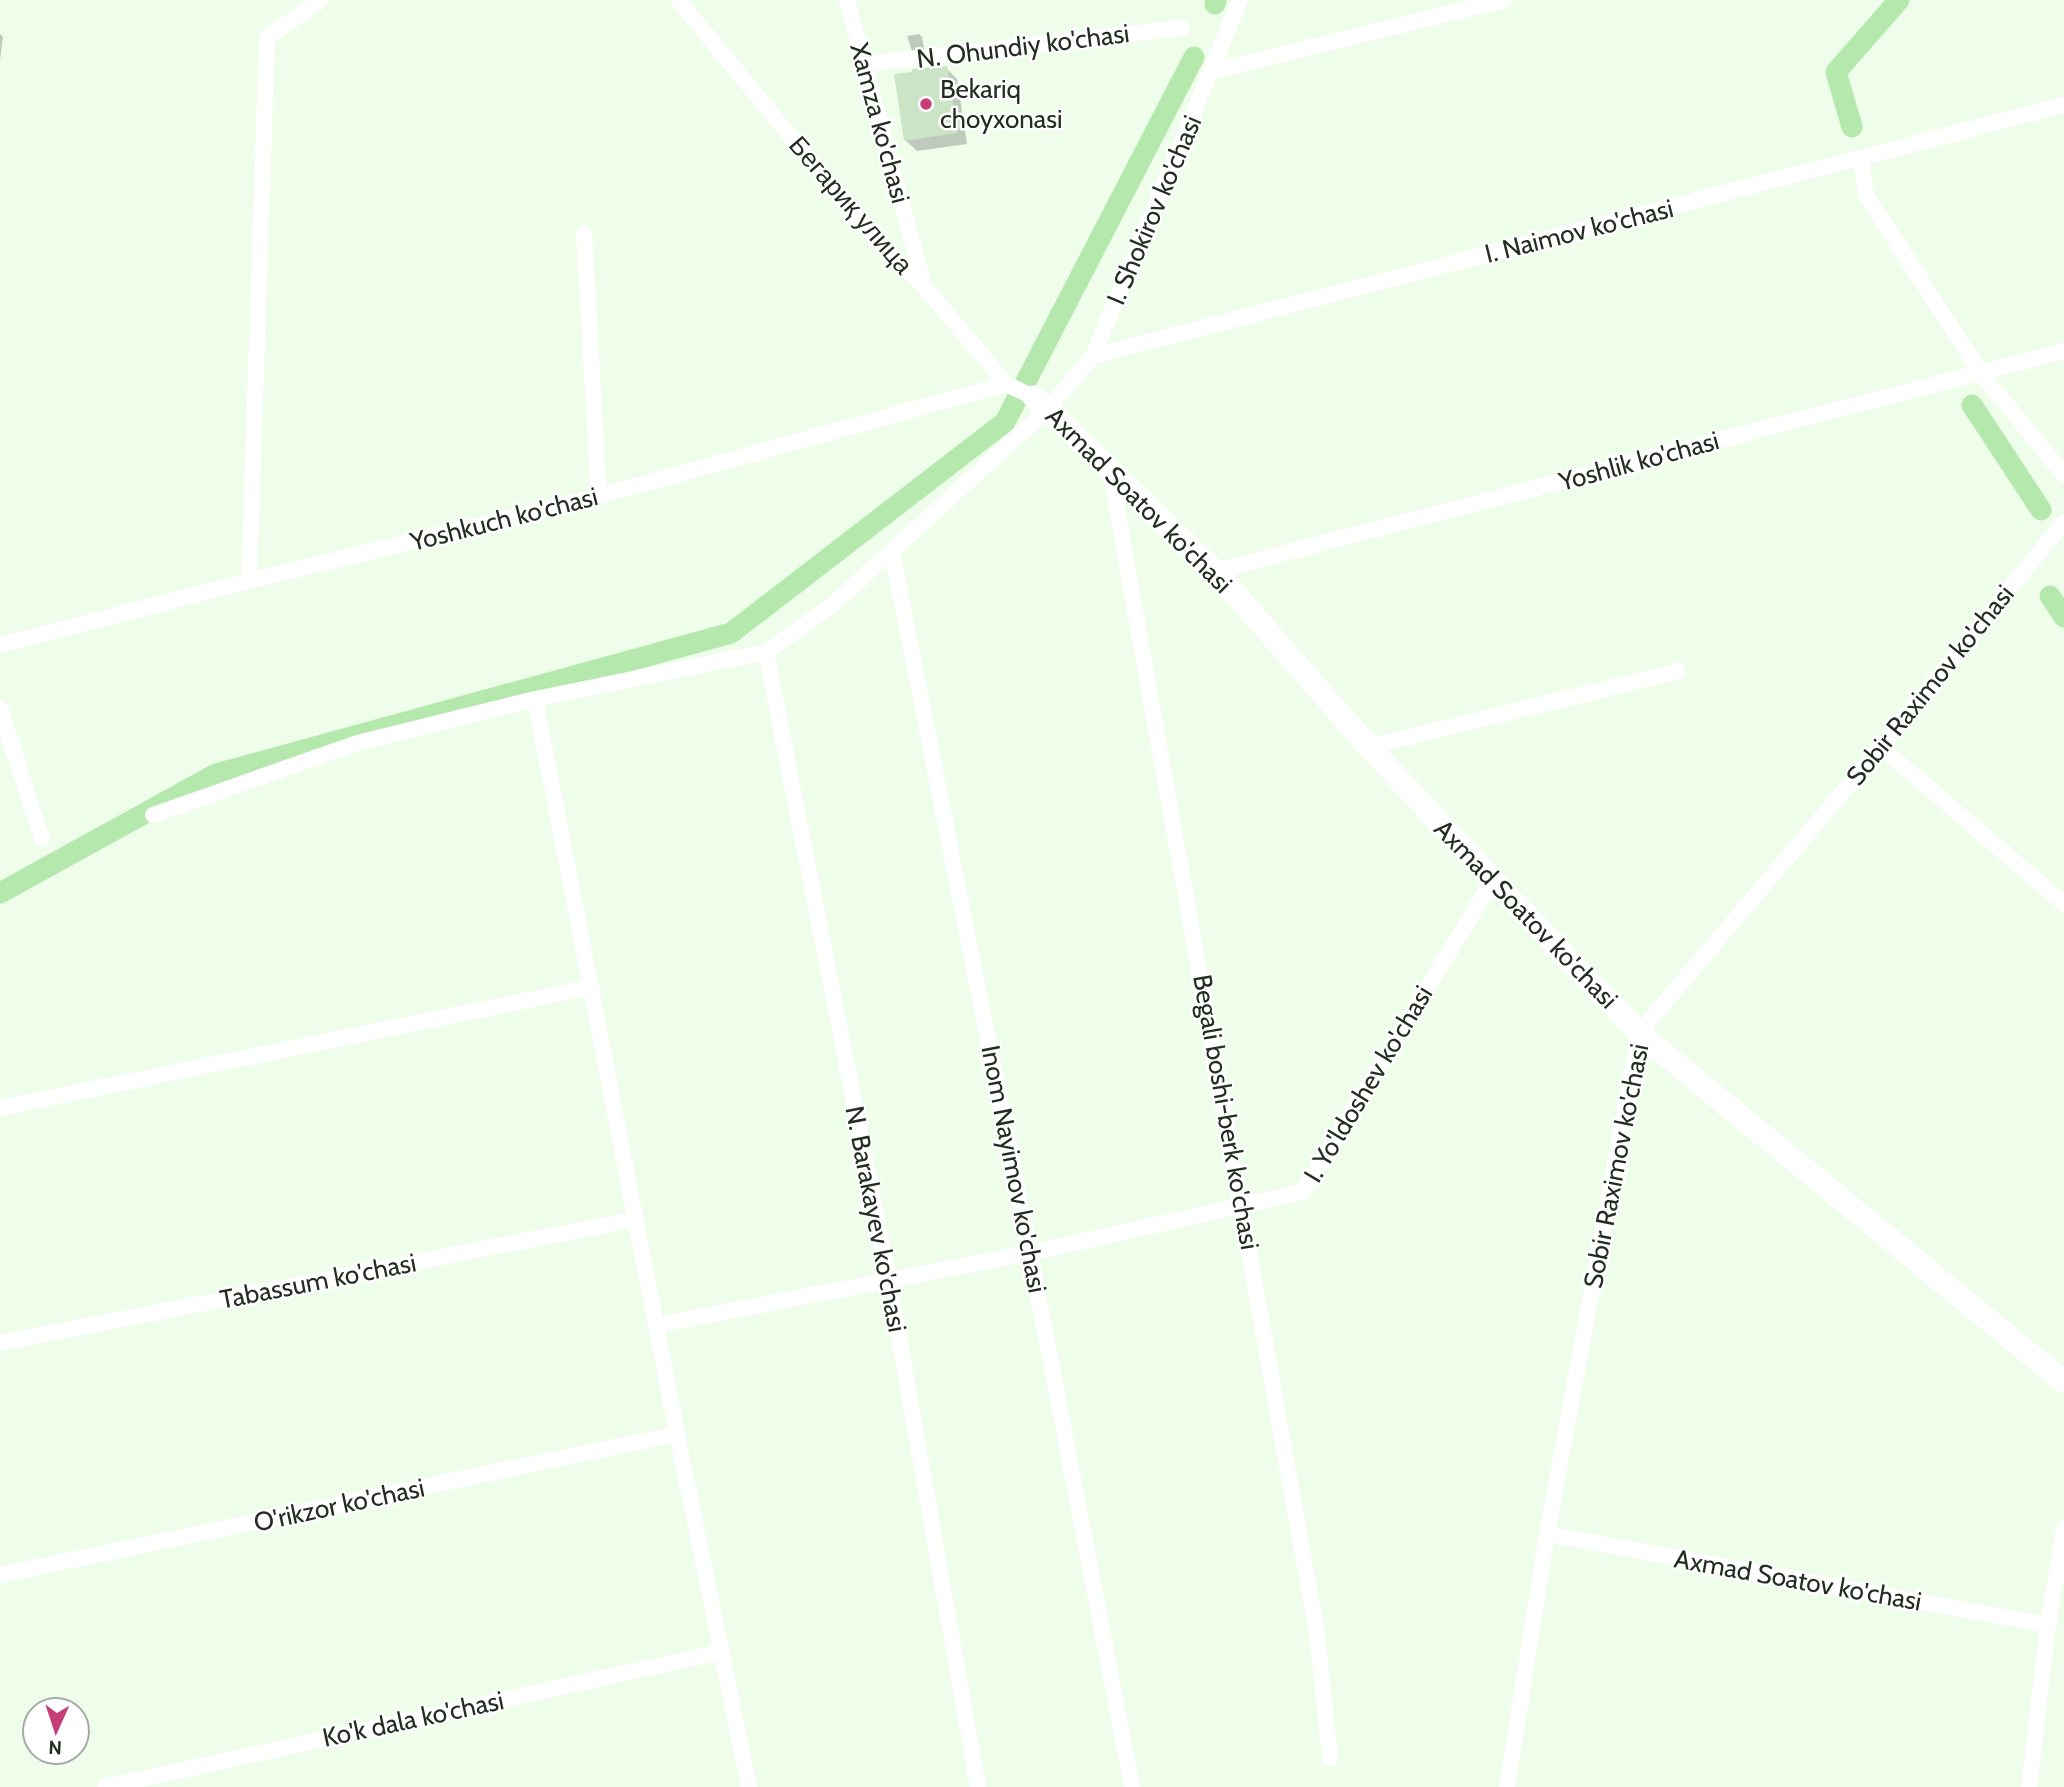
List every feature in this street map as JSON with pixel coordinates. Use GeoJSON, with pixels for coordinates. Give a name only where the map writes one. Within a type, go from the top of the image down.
{"type":"FeatureCollection","features":[{"type":"Feature","properties":{"kind":"street"},"geometry":{"type":"LineString","coordinates":[[249,581],[267,37],[321,0]]}},
{"type":"Feature","properties":{"kind":"street","name":"Бегариқ улица"},"geometry":{"type":"LineString","coordinates":[[678,0],[882,247],[924,286],[1028,395]]}},
{"type":"Feature","properties":{"kind":"street","name":"Xamza ko'chasi"},"geometry":{"type":"LineString","coordinates":[[847,0],[924,286]]}},
{"type":"Feature","properties":{"kind":"street","name":"I. Shokirov ko'chasi"},"geometry":{"type":"LineString","coordinates":[[766,652],[830,607],[892,552],[1028,395],[1093,356],[1213,71],[1240,0]]}},
{"type":"Feature","properties":{"kind":"street"},"geometry":{"type":"LineString","coordinates":[[1213,71],[1504,0]]}},
{"type":"Feature","properties":{"kind":"street","name":"N. Ohundiy ko'chasi"},"geometry":{"type":"LineString","coordinates":[[864,64],[1182,27]]}},
{"type":"Feature","properties":{"kind":"street","name":"I. Naimov ko'chasi"},"geometry":{"type":"LineString","coordinates":[[1093,356],[2064,105]]}},
{"type":"Feature","properties":{"kind":"street"},"geometry":{"type":"LineString","coordinates":[[1861,159],[1866,195],[1980,372],[2064,475]]}},
{"type":"Feature","properties":{"kind":"street"},"geometry":{"type":"LineString","coordinates":[[584,233],[599,496]]}},
{"type":"Feature","properties":{"kind":"street","name":"Yoshlik ko'chasi"},"geometry":{"type":"LineString","coordinates":[[1215,571],[2064,351]]}},
{"type":"Feature","properties":{"kind":"street","name":"Yoshkuch ko'chasi"},"geometry":{"type":"LineString","coordinates":[[0,645],[249,581],[1028,395]]}},
{"type":"Feature","properties":{"kind":"street","name":"Axmad Soatov ko'chasi"},"geometry":{"type":"LineString","coordinates":[[1028,395],[1110,469],[1215,571],[1369,747],[1639,1033],[2064,1382]]}},
{"type":"Feature","properties":{"kind":"street","name":"Begali boshi-berk ko'chasi"},"geometry":{"type":"LineString","coordinates":[[1110,469],[1243,1205],[1317,1634],[1330,1758]]}},
{"type":"Feature","properties":{"kind":"street","name":"Sobir Raximov ko'chasi"},"geometry":{"type":"LineString","coordinates":[[1507,1787],[1547,1534],[1639,1033],[1881,747],[2064,522]]}},
{"type":"Feature","properties":{"kind":"street","name":"Inom Nayimov ko'chasi"},"geometry":{"type":"LineString","coordinates":[[892,552],[1132,1787]]}},
{"type":"Feature","properties":{"kind":"street"},"geometry":{"type":"LineString","coordinates":[[153,815],[357,743],[535,699],[766,652]]}},
{"type":"Feature","properties":{"kind":"street","name":"N. Barakayev ko'chasi"},"geometry":{"type":"LineString","coordinates":[[766,652],[888,1281],[978,1787]]}},
{"type":"Feature","properties":{"kind":"street"},"geometry":{"type":"LineString","coordinates":[[1369,747],[1678,671]]}},
{"type":"Feature","properties":{"kind":"street"},"geometry":{"type":"LineString","coordinates":[[535,699],[677,1434],[749,1787]]}},
{"type":"Feature","properties":{"kind":"street"},"geometry":{"type":"LineString","coordinates":[[0,708],[42,839]]}},
{"type":"Feature","properties":{"kind":"street"},"geometry":{"type":"LineString","coordinates":[[1881,747],[2064,904]]}},
{"type":"Feature","properties":{"kind":"street","name":"I. Yo'ldoshev ko'chasi"},"geometry":{"type":"LineString","coordinates":[[657,1325],[1030,1253],[1303,1192],[1493,880]]}},
{"type":"Feature","properties":{"kind":"street"},"geometry":{"type":"LineString","coordinates":[[0,1108],[592,987]]}},
{"type":"Feature","properties":{"kind":"street","name":"Tabassum ko'chasi"},"geometry":{"type":"LineString","coordinates":[[0,1343],[636,1219]]}},
{"type":"Feature","properties":{"kind":"street","name":"O'rikzor ko'chasi"},"geometry":{"type":"LineString","coordinates":[[0,1575],[677,1434]]}},
{"type":"Feature","properties":{"kind":"street"},"geometry":{"type":"LineString","coordinates":[[2029,1787],[2048,1625],[2064,1529]]}},
{"type":"Feature","properties":{"kind":"street","name":"Axmad Soatov ko'chasi"},"geometry":{"type":"LineString","coordinates":[[1547,1534],[2048,1625]]}},
{"type":"Feature","properties":{"kind":"street","name":"Ko'k dala ko'chasi"},"geometry":{"type":"LineString","coordinates":[[105,1787],[721,1652]]}},
{"type":"Feature","properties":{"kind":"building","name":"Bekariq choyxonasi"},"geometry":{"type":"Polygon","coordinates":[[[947,66],[957,133],[904,141],[894,74],[912,72],[912,69],[947,66]]]}},
{"type":"Feature","properties":{"kind":"waterway"},"geometry":{"type":"LineString","coordinates":[[1215,4],[1216,0]]}},
{"type":"Feature","properties":{"kind":"waterway"},"geometry":{"type":"LineString","coordinates":[[1852,127],[1836,72],[1899,0]]}},
{"type":"Feature","properties":{"kind":"waterway"},"geometry":{"type":"LineString","coordinates":[[0,893],[216,774],[731,633],[1005,422],[1194,57]]}},
{"type":"Feature","properties":{"kind":"waterway"},"geometry":{"type":"LineString","coordinates":[[1972,405],[2041,510]]}},
{"type":"Feature","properties":{"kind":"waterway"},"geometry":{"type":"LineString","coordinates":[[2050,596],[2064,617]]}},
{"type":"Feature","properties":{"kind":"place","name":"Bekariq choyxonasi"},"geometry":{"type":"Point","coordinates":[926,104]}}]}
